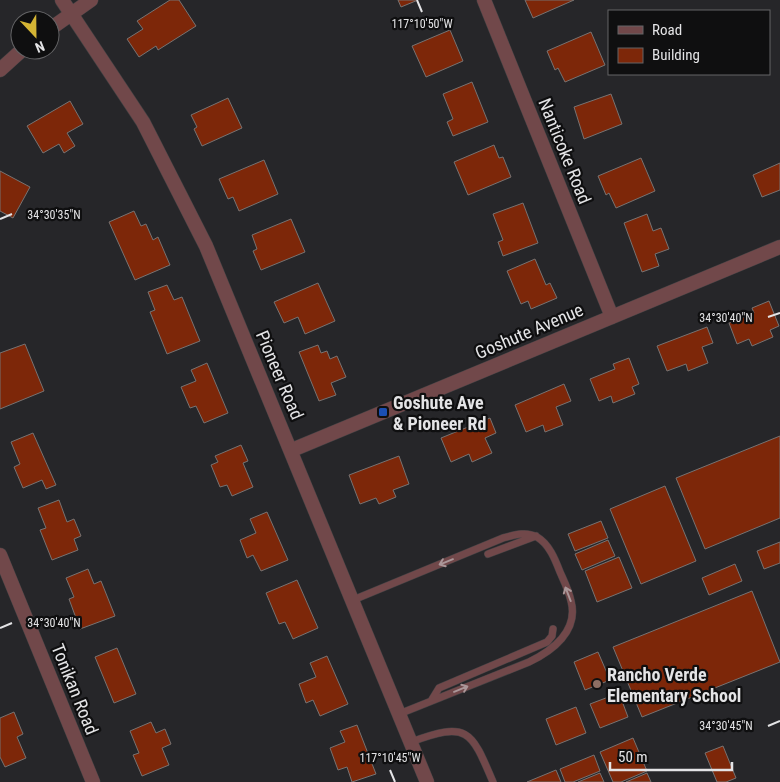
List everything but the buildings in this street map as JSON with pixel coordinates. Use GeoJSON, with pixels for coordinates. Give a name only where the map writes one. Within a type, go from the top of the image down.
{"type":"FeatureCollection","features":[{"type":"Feature","properties":{"kind":"street","name":"Pioneer Road"},"geometry":{"type":"LineString","coordinates":[[62,0],[143,122],[206,246],[428,782]]}},
{"type":"Feature","properties":{"kind":"street"},"geometry":{"type":"LineString","coordinates":[[60,22],[91,0]]}},
{"type":"Feature","properties":{"kind":"street","name":"Nanticoke Road"},"geometry":{"type":"LineString","coordinates":[[484,0],[612,317]]}},
{"type":"Feature","properties":{"kind":"street"},"geometry":{"type":"LineString","coordinates":[[0,70],[11,60]]}},
{"type":"Feature","properties":{"kind":"street","name":"Goshute Avenue"},"geometry":{"type":"LineString","coordinates":[[292,450],[780,248]]}},
{"type":"Feature","properties":{"kind":"street","name":"Tonikan Road"},"geometry":{"type":"LineString","coordinates":[[0,555],[93,782]]}},
{"type":"Feature","properties":{"kind":"lane"},"geometry":{"type":"LineString","coordinates":[[353,600],[503,538],[520,533],[536,536],[548,548],[555,559],[572,602],[572,617],[561,640],[549,652],[536,659],[399,714]]}},
{"type":"Feature","properties":{"kind":"lane"},"geometry":{"type":"LineString","coordinates":[[488,554],[536,536]]}},
{"type":"Feature","properties":{"kind":"lane"},"geometry":{"type":"LineString","coordinates":[[430,701],[439,688],[528,652],[547,642],[552,636],[553,629]]}},
{"type":"Feature","properties":{"kind":"lane"},"geometry":{"type":"LineString","coordinates":[[411,742],[446,730],[464,733],[478,747],[493,782]]}},
{"type":"Feature","properties":{"kind":"place","name":"Goshute Ave & Pioneer Rd"},"geometry":{"type":"Point","coordinates":[383,412]}},
{"type":"Feature","properties":{"kind":"place","name":"Rancho Verde Elementary School"},"geometry":{"type":"Point","coordinates":[597,684]}}]}
